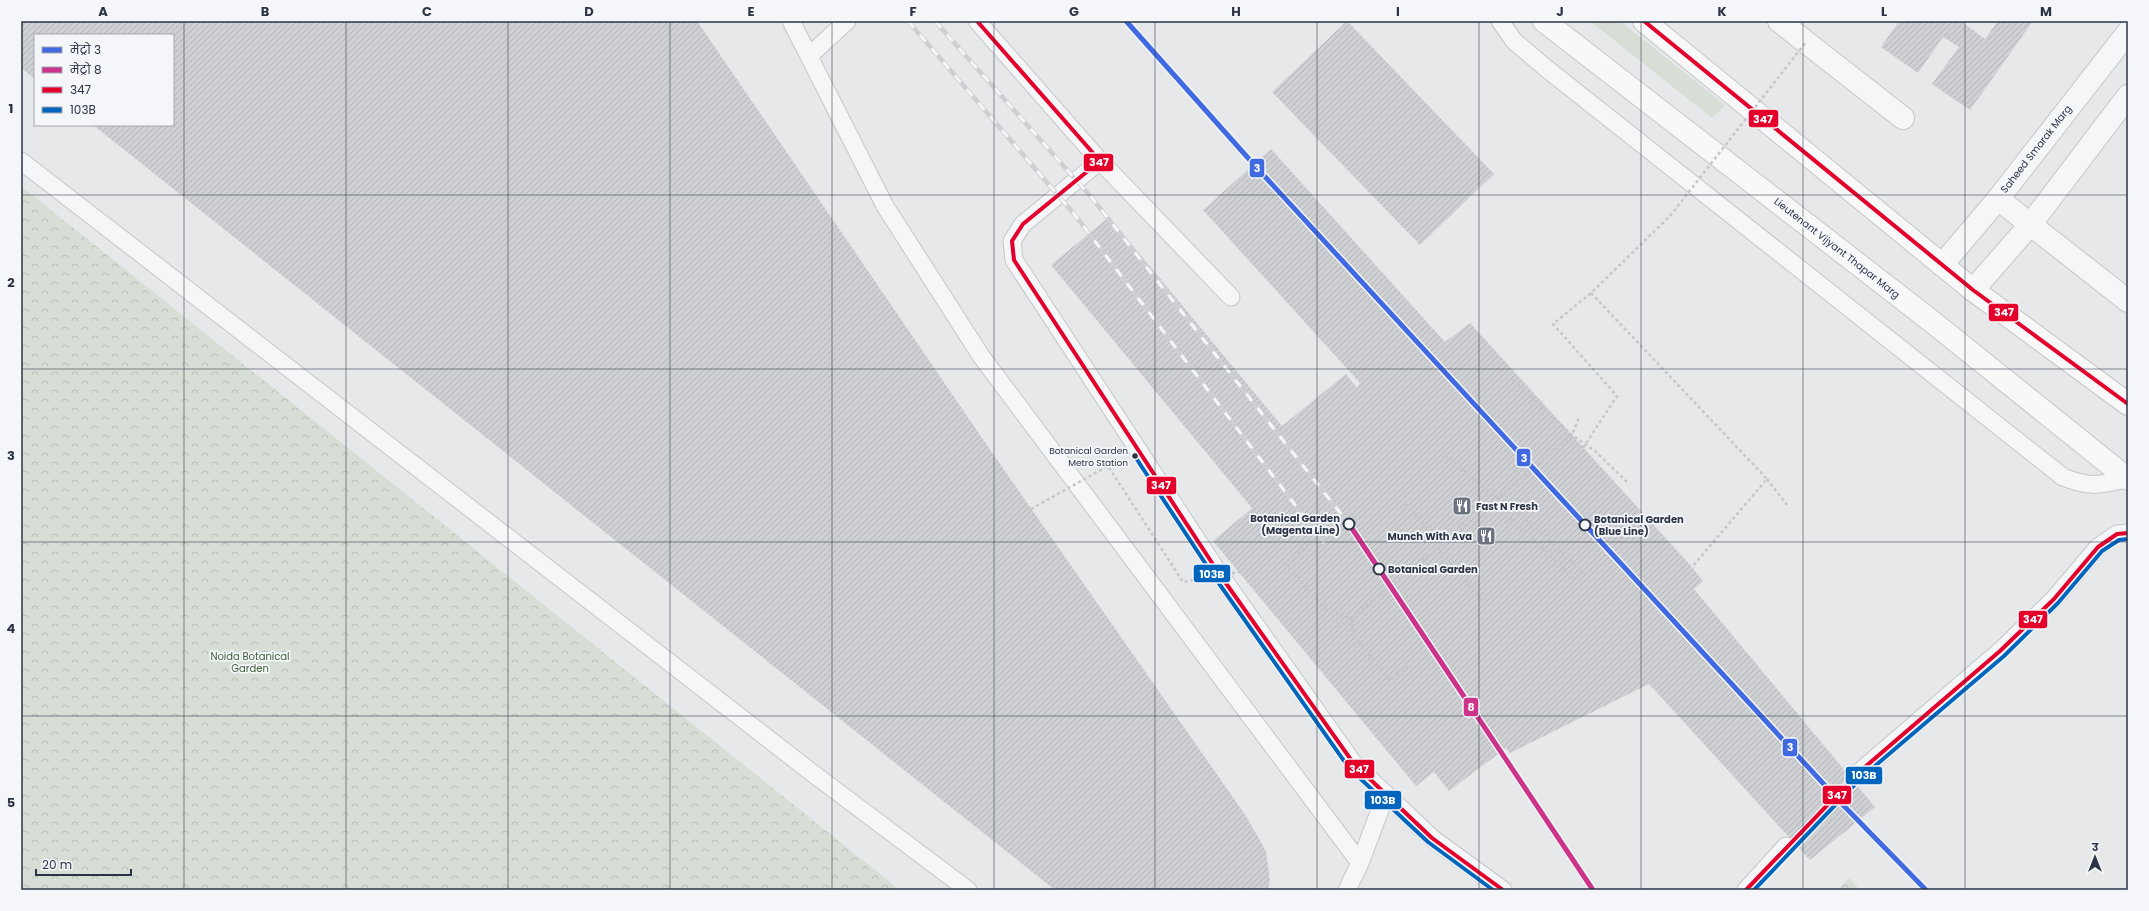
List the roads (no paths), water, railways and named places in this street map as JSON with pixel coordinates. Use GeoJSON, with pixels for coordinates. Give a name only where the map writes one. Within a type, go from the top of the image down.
{"type":"FeatureCollection","features":[{"type":"Feature","properties":{"kind":"main road","name":"Lieutenant Vijyant Thapar Marg"},"geometry":{"type":"LineString","coordinates":[[1544,21],[1930,320],[2128,479]]}},
{"type":"Feature","properties":{"kind":"main road"},"geometry":{"type":"LineString","coordinates":[[1644,21],[1942,265],[2128,404]]}},
{"type":"Feature","properties":{"kind":"street"},"geometry":{"type":"LineString","coordinates":[[1779,21],[1903,118]]}},
{"type":"Feature","properties":{"kind":"street","name":"Saheed Smarak Marg"},"geometry":{"type":"LineString","coordinates":[[1942,265],[1998,199],[2128,32]]}},
{"type":"Feature","properties":{"kind":"street"},"geometry":{"type":"LineString","coordinates":[[1974,290],[2030,225],[2128,96]]}},
{"type":"Feature","properties":{"kind":"street"},"geometry":{"type":"LineString","coordinates":[[1998,199],[2128,301]]}},
{"type":"Feature","properties":{"kind":"lane"},"geometry":{"type":"LineString","coordinates":[[791,21],[885,206],[981,356],[1360,863]]}},
{"type":"Feature","properties":{"kind":"lane"},"geometry":{"type":"LineString","coordinates":[[809,56],[847,21]]}},
{"type":"Feature","properties":{"kind":"lane"},"geometry":{"type":"LineString","coordinates":[[977,21],[1100,161],[1232,297]]}},
{"type":"Feature","properties":{"kind":"lane"},"geometry":{"type":"LineString","coordinates":[[1500,21],[1514,41],[1554,74],[2063,478],[2082,485],[2099,485],[2128,479]]}},
{"type":"Feature","properties":{"kind":"lane"},"geometry":{"type":"LineString","coordinates":[[21,161],[815,775],[968,890]]}},
{"type":"Feature","properties":{"kind":"lane"},"geometry":{"type":"LineString","coordinates":[[1100,161],[1023,224],[1012,241],[1014,260],[1218,572],[1354,764],[1432,838],[1503,890]]}},
{"type":"Feature","properties":{"kind":"lane"},"geometry":{"type":"LineString","coordinates":[[1858,773],[2000,651],[2054,599],[2098,547],[2117,534],[2128,533]]}},
{"type":"Feature","properties":{"kind":"lane"},"geometry":{"type":"LineString","coordinates":[[1347,890],[1360,863],[1386,794]]}},
{"type":"Feature","properties":{"kind":"lane"},"geometry":{"type":"LineString","coordinates":[[1746,890],[1786,846]]}},
{"type":"Feature","properties":{"kind":"railway"},"geometry":{"type":"LineString","coordinates":[[908,21],[1075,215],[1324,543]]}},
{"type":"Feature","properties":{"kind":"railway"},"geometry":{"type":"LineString","coordinates":[[935,21],[1092,198],[1349,524]]}},
{"type":"Feature","properties":{"kind":"metro line","name":"3"},"geometry":{"type":"LineString","coordinates":[[1126,21],[1257,168],[1843,805],[1926,890]]}},
{"type":"Feature","properties":{"kind":"metro line","name":"8"},"geometry":{"type":"LineString","coordinates":[[1349,524],[1593,890]]}},
{"type":"Feature","properties":{"kind":"place","name":"Botanical Garden Metro Station"},"geometry":{"type":"Point","coordinates":[1135,456]}},
{"type":"Feature","properties":{"kind":"place","name":"Fast N Fresh"},"geometry":{"type":"Point","coordinates":[1462,506]}},
{"type":"Feature","properties":{"kind":"place","name":"Botanical Garden (Magenta Line)"},"geometry":{"type":"Point","coordinates":[1349,524]}},
{"type":"Feature","properties":{"kind":"place","name":"Botanical Garden (Blue Line)"},"geometry":{"type":"Point","coordinates":[1585,525]}},
{"type":"Feature","properties":{"kind":"place","name":"Munch With Ava"},"geometry":{"type":"Point","coordinates":[1486,536]}},
{"type":"Feature","properties":{"kind":"place","name":"Botanical Garden"},"geometry":{"type":"Point","coordinates":[1379,569]}},
{"type":"Feature","properties":{"kind":"park label","name":"Noida Botanical Garden"},"geometry":{"type":"Point","coordinates":[250,662]}}]}
